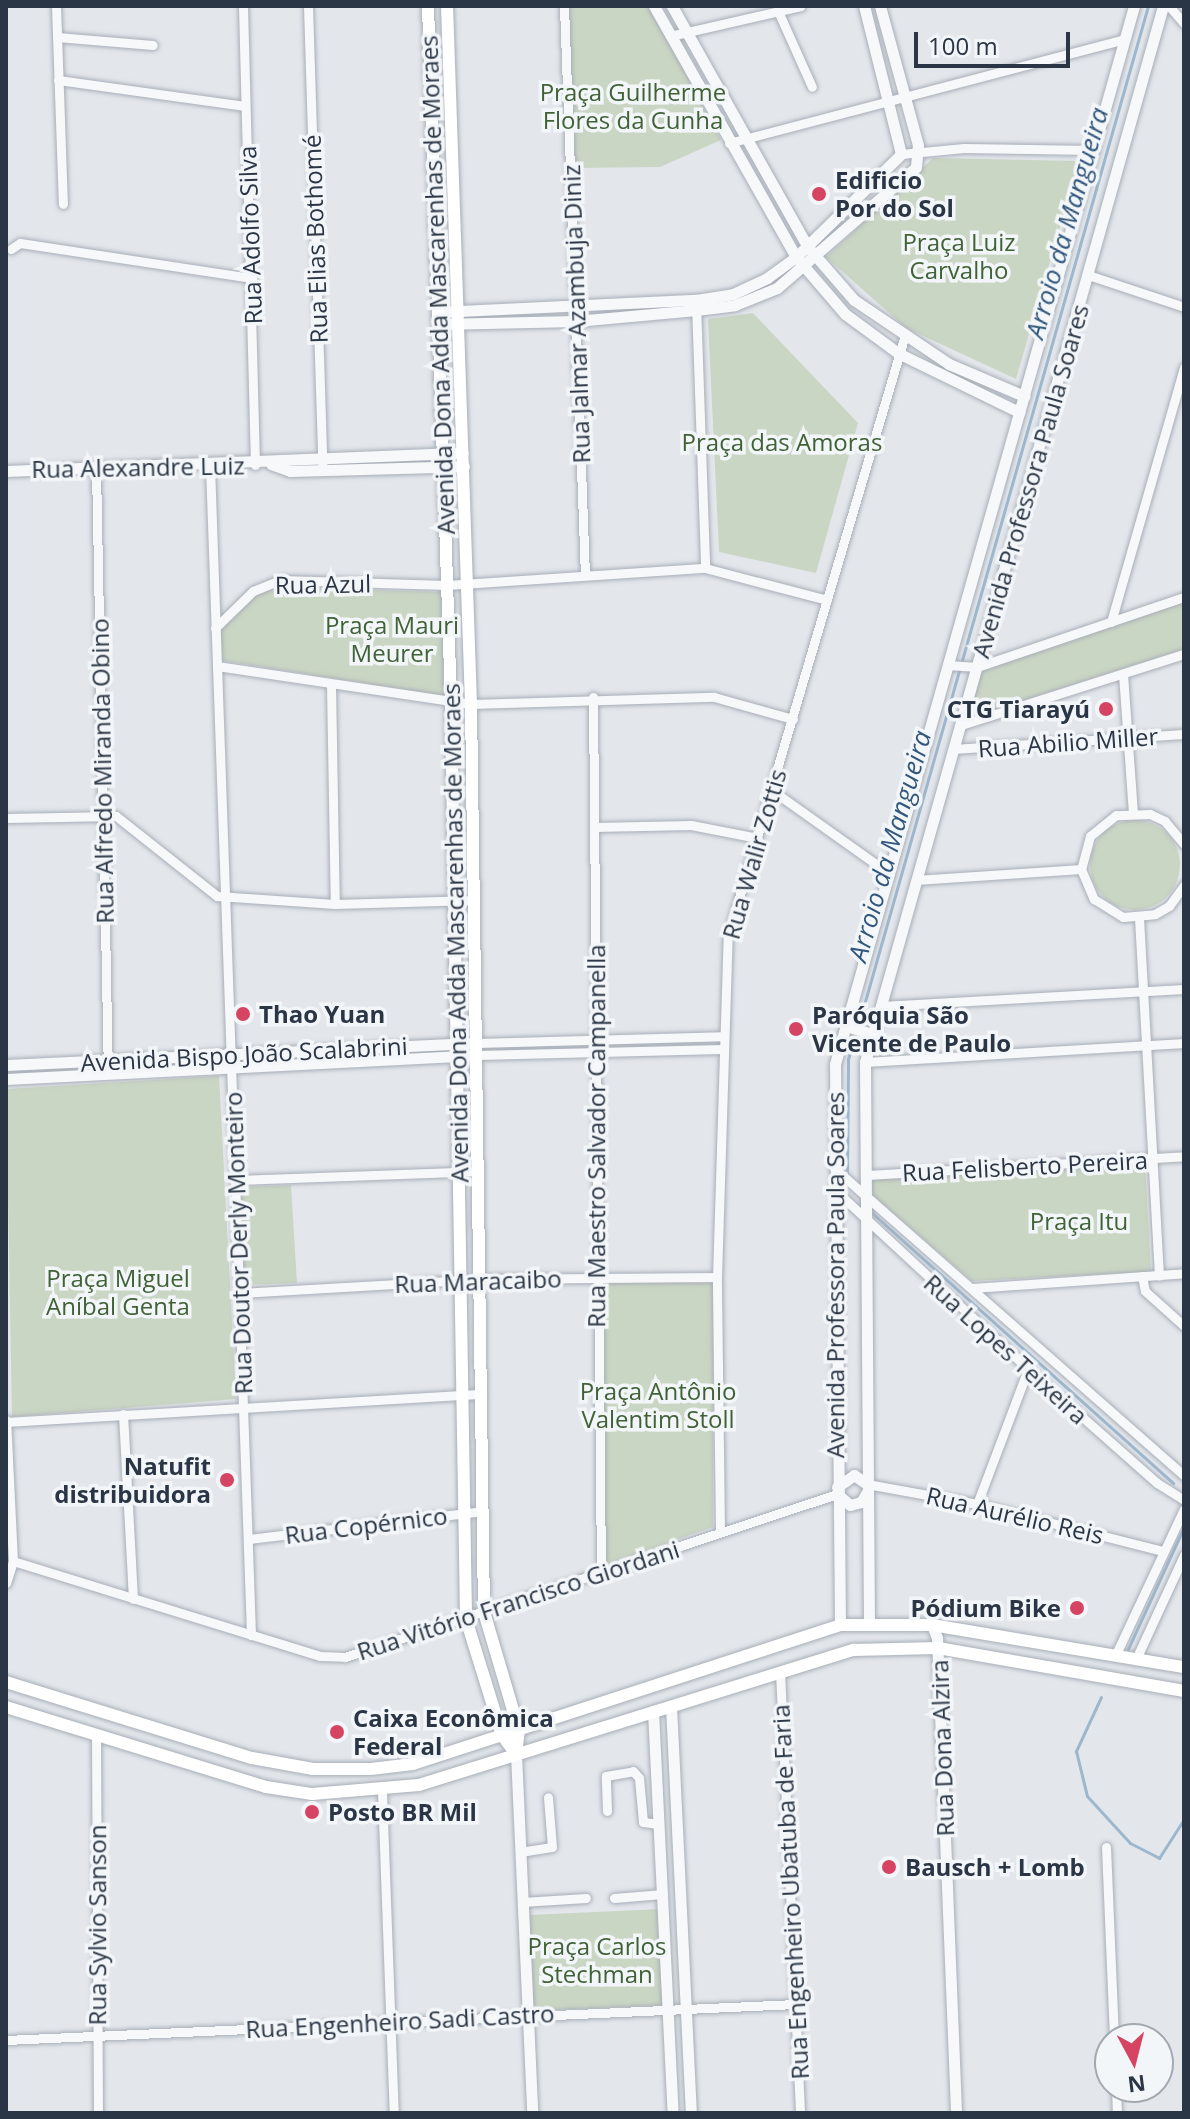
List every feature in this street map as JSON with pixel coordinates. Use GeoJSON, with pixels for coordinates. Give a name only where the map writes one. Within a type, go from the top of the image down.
{"type":"FeatureCollection","features":[{"type":"Feature","properties":{"kind":"main road","name":"Avenida Dona Adda Mascarenhas de Moraes"},"geometry":{"type":"LineString","coordinates":[[428,6],[451,702],[466,1619],[502,1735],[516,1754]]}},
{"type":"Feature","properties":{"kind":"main road","name":"Avenida Dona Adda Mascarenhas de Moraes"},"geometry":{"type":"LineString","coordinates":[[447,6],[471,704],[484,1612],[519,1730]]}},
{"type":"Feature","properties":{"kind":"main road"},"geometry":{"type":"LineString","coordinates":[[6,1682],[252,1758],[313,1769],[413,1764],[840,1625],[932,1625],[1184,1667]]}},
{"type":"Feature","properties":{"kind":"main road"},"geometry":{"type":"LineString","coordinates":[[6,1707],[266,1787],[312,1794],[382,1792],[853,1650],[938,1648],[1184,1691]]}},
{"type":"Feature","properties":{"kind":"main road"},"geometry":{"type":"LineString","coordinates":[[516,1754],[519,1730]]}},
{"type":"Feature","properties":{"kind":"street"},"geometry":{"type":"LineString","coordinates":[[56,6],[63,204]]}},
{"type":"Feature","properties":{"kind":"street","name":"Rua Adolfo Silva"},"geometry":{"type":"LineString","coordinates":[[243,6],[255,465]]}},
{"type":"Feature","properties":{"kind":"street","name":"Rua Elias Bothomé"},"geometry":{"type":"LineString","coordinates":[[308,6],[322,471]]}},
{"type":"Feature","properties":{"kind":"street","name":"Rua Jalmar Azambuja Diniz"},"geometry":{"type":"LineString","coordinates":[[564,6],[585,575]]}},
{"type":"Feature","properties":{"kind":"street"},"geometry":{"type":"LineString","coordinates":[[654,6],[796,257],[845,314],[898,353],[1019,412]]}},
{"type":"Feature","properties":{"kind":"street"},"geometry":{"type":"LineString","coordinates":[[672,6],[744,139],[807,246],[854,300],[904,338],[1024,396]]}},
{"type":"Feature","properties":{"kind":"street"},"geometry":{"type":"LineString","coordinates":[[670,36],[801,6]]}},
{"type":"Feature","properties":{"kind":"street"},"geometry":{"type":"LineString","coordinates":[[864,6],[901,154]]}},
{"type":"Feature","properties":{"kind":"street"},"geometry":{"type":"LineString","coordinates":[[438,318],[576,315],[696,305],[735,305],[777,288],[916,167],[919,150],[880,6]]}},
{"type":"Feature","properties":{"kind":"street","name":"Avenida Professora Paula Soares"},"geometry":{"type":"LineString","coordinates":[[840,1625],[835,1064],[881,1006],[961,725],[963,666],[1019,412],[1134,6]]}},
{"type":"Feature","properties":{"kind":"street"},"geometry":{"type":"LineString","coordinates":[[1166,6],[1184,23]]}},
{"type":"Feature","properties":{"kind":"street","name":"Avenida Professora Paula Soares"},"geometry":{"type":"LineString","coordinates":[[869,1623],[868,1206],[865,1062],[860,1030],[890,874],[963,666],[1088,275],[1166,6]]}},
{"type":"Feature","properties":{"kind":"street"},"geometry":{"type":"LineString","coordinates":[[778,11],[812,87]]}},
{"type":"Feature","properties":{"kind":"street"},"geometry":{"type":"LineString","coordinates":[[57,37],[153,45]]}},
{"type":"Feature","properties":{"kind":"street"},"geometry":{"type":"LineString","coordinates":[[729,143],[1125,39]]}},
{"type":"Feature","properties":{"kind":"street"},"geometry":{"type":"LineString","coordinates":[[58,80],[245,106]]}},
{"type":"Feature","properties":{"kind":"street"},"geometry":{"type":"LineString","coordinates":[[696,305],[733,294],[796,257],[901,154],[919,150],[1093,150]]}},
{"type":"Feature","properties":{"kind":"street"},"geometry":{"type":"LineString","coordinates":[[11,249],[20,243],[252,278]]}},
{"type":"Feature","properties":{"kind":"street"},"geometry":{"type":"LineString","coordinates":[[1088,275],[1184,307]]}},
{"type":"Feature","properties":{"kind":"street"},"geometry":{"type":"LineString","coordinates":[[696,305],[705,568]]}},
{"type":"Feature","properties":{"kind":"street","name":"Rua Walir Zottis"},"geometry":{"type":"LineString","coordinates":[[720,1532],[717,1277],[722,1036],[728,935],[773,791],[904,338]]}},
{"type":"Feature","properties":{"kind":"street"},"geometry":{"type":"LineString","coordinates":[[1111,622],[1184,367]]}},
{"type":"Feature","properties":{"kind":"street","name":"Rua Alexandre Luiz"},"geometry":{"type":"LineString","coordinates":[[6,471],[255,465],[322,458],[444,460]]}},
{"type":"Feature","properties":{"kind":"street","name":"Rua Alexandre Luiz"},"geometry":{"type":"LineString","coordinates":[[271,464],[290,471],[322,471],[463,459]]}},
{"type":"Feature","properties":{"kind":"street","name":"Rua Doutor Derly Monteiro"},"geometry":{"type":"LineString","coordinates":[[210,466],[251,1635]]}},
{"type":"Feature","properties":{"kind":"street","name":"Rua Alfredo Miranda Obino"},"geometry":{"type":"LineString","coordinates":[[96,468],[108,1074]]}},
{"type":"Feature","properties":{"kind":"street","name":"Rua Azul"},"geometry":{"type":"LineString","coordinates":[[215,628],[253,591],[280,580],[447,585],[705,568],[827,600]]}},
{"type":"Feature","properties":{"kind":"street"},"geometry":{"type":"LineString","coordinates":[[963,666],[1184,597]]}},
{"type":"Feature","properties":{"kind":"street"},"geometry":{"type":"LineString","coordinates":[[961,725],[1184,654]]}},
{"type":"Feature","properties":{"kind":"street"},"geometry":{"type":"LineString","coordinates":[[217,666],[471,704],[593,697],[714,697],[793,719]]}},
{"type":"Feature","properties":{"kind":"street"},"geometry":{"type":"LineString","coordinates":[[1123,674],[1133,812]]}},
{"type":"Feature","properties":{"kind":"street"},"geometry":{"type":"LineString","coordinates":[[331,685],[335,904]]}},
{"type":"Feature","properties":{"kind":"street","name":"Rua Maestro Salvador Campanella"},"geometry":{"type":"LineString","coordinates":[[593,697],[601,1574]]}},
{"type":"Feature","properties":{"kind":"street","name":"Rua Abilio Miller"},"geometry":{"type":"LineString","coordinates":[[953,749],[1184,734]]}},
{"type":"Feature","properties":{"kind":"street"},"geometry":{"type":"LineString","coordinates":[[773,791],[890,874]]}},
{"type":"Feature","properties":{"kind":"street"},"geometry":{"type":"LineString","coordinates":[[1184,844],[1165,821],[1133,812],[1116,815],[1096,829],[1083,852],[1081,869],[1085,885],[1107,911],[1139,918],[1169,906],[1184,885]]}},
{"type":"Feature","properties":{"kind":"street"},"geometry":{"type":"LineString","coordinates":[[6,818],[103,814],[120,820],[204,889],[225,897],[335,904],[475,900]]}},
{"type":"Feature","properties":{"kind":"street"},"geometry":{"type":"LineString","coordinates":[[594,827],[691,825],[758,838]]}},
{"type":"Feature","properties":{"kind":"street"},"geometry":{"type":"LineString","coordinates":[[916,880],[1081,869]]}},
{"type":"Feature","properties":{"kind":"street"},"geometry":{"type":"LineString","coordinates":[[1139,918],[1159,1275]]}},
{"type":"Feature","properties":{"kind":"street"},"geometry":{"type":"LineString","coordinates":[[881,1006],[1184,989]]}},
{"type":"Feature","properties":{"kind":"street","name":"Avenida Bispo João Scalabrini"},"geometry":{"type":"LineString","coordinates":[[6,1079],[108,1074],[231,1061],[477,1049],[595,1037],[722,1036]]}},
{"type":"Feature","properties":{"kind":"street"},"geometry":{"type":"LineString","coordinates":[[865,1062],[1184,1043]]}},
{"type":"Feature","properties":{"kind":"street","name":"Avenida Bispo João Scalabrini"},"geometry":{"type":"LineString","coordinates":[[477,1049],[722,1049]]}},
{"type":"Feature","properties":{"kind":"street","name":"Avenida Bispo João Scalabrini"},"geometry":{"type":"LineString","coordinates":[[6,1065],[107,1060],[231,1061]]}},
{"type":"Feature","properties":{"kind":"street","name":"Rua Felisberto Pereira"},"geometry":{"type":"LineString","coordinates":[[867,1175],[1184,1156]]}},
{"type":"Feature","properties":{"kind":"street"},"geometry":{"type":"LineString","coordinates":[[235,1180],[479,1171]]}},
{"type":"Feature","properties":{"kind":"street","name":"Rua Lopes Teixeira"},"geometry":{"type":"LineString","coordinates":[[838,1171],[853,1181],[868,1206],[1028,1369],[1157,1483],[1184,1500]]}},
{"type":"Feature","properties":{"kind":"street","name":"Rua Lopes Teixeira"},"geometry":{"type":"LineString","coordinates":[[835,1190],[868,1206],[972,1288],[1036,1350],[1184,1476]]}},
{"type":"Feature","properties":{"kind":"street"},"geometry":{"type":"LineString","coordinates":[[972,1288],[1184,1273]]}},
{"type":"Feature","properties":{"kind":"street"},"geometry":{"type":"LineString","coordinates":[[1142,1276],[1145,1291],[1184,1326]]}},
{"type":"Feature","properties":{"kind":"street","name":"Rua Maracaibo"},"geometry":{"type":"LineString","coordinates":[[240,1293],[481,1279],[717,1277]]}},
{"type":"Feature","properties":{"kind":"street"},"geometry":{"type":"LineString","coordinates":[[977,1504],[1028,1369]]}},
{"type":"Feature","properties":{"kind":"street"},"geometry":{"type":"LineString","coordinates":[[6,1583],[13,1561],[6,1420],[482,1394]]}},
{"type":"Feature","properties":{"kind":"street"},"geometry":{"type":"LineString","coordinates":[[123,1414],[133,1599]]}},
{"type":"Feature","properties":{"kind":"street"},"geometry":{"type":"LineString","coordinates":[[854,1475],[867,1488],[856,1505],[844,1503],[837,1491],[854,1475]]}},
{"type":"Feature","properties":{"kind":"street","name":"Rua Aurélio Reis"},"geometry":{"type":"LineString","coordinates":[[867,1488],[977,1504],[1163,1551]]}},
{"type":"Feature","properties":{"kind":"street","name":"Rua Vitório Francisco Giordani"},"geometry":{"type":"LineString","coordinates":[[13,1561],[320,1656],[345,1657],[601,1574],[837,1491]]}},
{"type":"Feature","properties":{"kind":"street"},"geometry":{"type":"LineString","coordinates":[[1116,1654],[1184,1509]]}},
{"type":"Feature","properties":{"kind":"street","name":"Rua Copérnico"},"geometry":{"type":"LineString","coordinates":[[249,1539],[483,1511]]}},
{"type":"Feature","properties":{"kind":"street"},"geometry":{"type":"LineString","coordinates":[[1136,1659],[1184,1555]]}},
{"type":"Feature","properties":{"kind":"street","name":"Rua Dona Alzira"},"geometry":{"type":"LineString","coordinates":[[932,1625],[938,1648],[956,2113]]}},
{"type":"Feature","properties":{"kind":"street","name":"Rua Engenheiro Ubatuba de Faria"},"geometry":{"type":"LineString","coordinates":[[780,1671],[800,2113]]}},
{"type":"Feature","properties":{"kind":"street"},"geometry":{"type":"LineString","coordinates":[[671,1706],[691,2113]]}},
{"type":"Feature","properties":{"kind":"street"},"geometry":{"type":"LineString","coordinates":[[653,1711],[673,2113]]}},
{"type":"Feature","properties":{"kind":"street","name":"Rua Sylvio Sanson"},"geometry":{"type":"LineString","coordinates":[[96,1736],[98,2113]]}},
{"type":"Feature","properties":{"kind":"street"},"geometry":{"type":"LineString","coordinates":[[516,1754],[532,2113]]}},
{"type":"Feature","properties":{"kind":"street"},"geometry":{"type":"LineString","coordinates":[[607,1811],[606,1776],[633,1771],[639,1778],[643,1822],[659,1824]]}},
{"type":"Feature","properties":{"kind":"street"},"geometry":{"type":"LineString","coordinates":[[382,1792],[394,2113]]}},
{"type":"Feature","properties":{"kind":"street"},"geometry":{"type":"LineString","coordinates":[[520,1852],[552,1847],[548,1797]]}},
{"type":"Feature","properties":{"kind":"street"},"geometry":{"type":"LineString","coordinates":[[1106,1847],[1113,2023]]}},
{"type":"Feature","properties":{"kind":"street"},"geometry":{"type":"LineString","coordinates":[[614,1898],[663,1894]]}},
{"type":"Feature","properties":{"kind":"street"},"geometry":{"type":"LineString","coordinates":[[522,1902],[586,1898]]}},
{"type":"Feature","properties":{"kind":"street","name":"Rua Engenheiro Sadi Castro"},"geometry":{"type":"LineString","coordinates":[[6,2040],[390,2020],[795,2004]]}},
{"type":"Feature","properties":{"kind":"green space","name":"Praça Guilherme Flores da Cunha"},"geometry":{"type":"Polygon","coordinates":[[[568,6],[650,6],[721,140],[660,167],[575,168],[568,6]]]}},
{"type":"Feature","properties":{"kind":"green space","name":"Praça Luiz Carvalho"},"geometry":{"type":"Polygon","coordinates":[[[933,158],[1079,161],[1016,379],[906,328],[826,257],[933,158]]]}},
{"type":"Feature","properties":{"kind":"green space","name":"Praça das Amoras"},"geometry":{"type":"Polygon","coordinates":[[[753,313],[858,423],[816,573],[719,552],[708,319],[753,313]]]}},
{"type":"Feature","properties":{"kind":"green space","name":"Praça Mauri Meurer"},"geometry":{"type":"Polygon","coordinates":[[[265,587],[442,592],[444,696],[219,660],[217,630],[265,587]]]}},
{"type":"Feature","properties":{"kind":"green space"},"geometry":{"type":"Polygon","coordinates":[[[1184,602],[1184,649],[968,718],[981,669],[1184,602]]]}},
{"type":"Feature","properties":{"kind":"green space"},"geometry":{"type":"Polygon","coordinates":[[[1135,820],[1152,823],[1167,833],[1177,848],[1180,865],[1177,882],[1167,897],[1152,907],[1135,910],[1118,907],[1103,897],[1093,882],[1090,865],[1093,848],[1103,833],[1118,823],[1135,820]]]}},
{"type":"Feature","properties":{"kind":"green space","name":"Praça Miguel Aníbal Genta"},"geometry":{"type":"Polygon","coordinates":[[[219,1076],[236,1399],[12,1417],[6,1089],[219,1076]]]}},
{"type":"Feature","properties":{"kind":"green space","name":"Praça Itu"},"geometry":{"type":"Polygon","coordinates":[[[1145,1163],[1151,1272],[972,1281],[868,1191],[868,1179],[1145,1163]]]}},
{"type":"Feature","properties":{"kind":"green space"},"geometry":{"type":"Polygon","coordinates":[[[291,1185],[297,1283],[244,1285],[238,1187],[291,1185]]]}},
{"type":"Feature","properties":{"kind":"green space","name":"Praça Antônio Valentim Stoll"},"geometry":{"type":"Polygon","coordinates":[[[601,1281],[713,1283],[713,1527],[605,1565],[601,1281]]]}},
{"type":"Feature","properties":{"kind":"green space","name":"Praça Carlos Stechman"},"geometry":{"type":"Polygon","coordinates":[[[661,1909],[665,2005],[533,2011],[529,1915],[661,1909]]]}},
{"type":"Feature","properties":{"kind":"waterway","name":"Arroio da Mangueira"},"geometry":{"type":"LineString","coordinates":[[858,1026],[1148,6]]}},
{"type":"Feature","properties":{"kind":"waterway","name":"Arroio da Mangueira"},"geometry":{"type":"LineString","coordinates":[[847,1177],[848,1059],[856,1033]]}},
{"type":"Feature","properties":{"kind":"waterway","name":"Arroio da Mangueira"},"geometry":{"type":"LineString","coordinates":[[871,1212],[1173,1483]]}},
{"type":"Feature","properties":{"kind":"waterway","name":"Arroio da Mangueira"},"geometry":{"type":"LineString","coordinates":[[1128,1649],[1182,1531]]}},
{"type":"Feature","properties":{"kind":"waterway","name":"Arroio da Mangueira"},"geometry":{"type":"LineString","coordinates":[[1101,1697],[1076,1751],[1087,1796],[1130,1843],[1159,1858],[1184,1819]]}},
{"type":"Feature","properties":{"kind":"place","name":"Edificio Por do Sol"},"geometry":{"type":"Point","coordinates":[819,194]}},
{"type":"Feature","properties":{"kind":"place","name":"CTG Tiarayú"},"geometry":{"type":"Point","coordinates":[1106,709]}},
{"type":"Feature","properties":{"kind":"place","name":"Thao Yuan"},"geometry":{"type":"Point","coordinates":[243,1014]}},
{"type":"Feature","properties":{"kind":"place","name":"Paróquia São Vicente de Paulo"},"geometry":{"type":"Point","coordinates":[796,1029]}},
{"type":"Feature","properties":{"kind":"place","name":"Natufit distribuidora"},"geometry":{"type":"Point","coordinates":[227,1480]}},
{"type":"Feature","properties":{"kind":"place","name":"Pódium Bike"},"geometry":{"type":"Point","coordinates":[1077,1608]}},
{"type":"Feature","properties":{"kind":"place","name":"Caixa Econômica Federal"},"geometry":{"type":"Point","coordinates":[337,1732]}},
{"type":"Feature","properties":{"kind":"place","name":"Posto BR Mil"},"geometry":{"type":"Point","coordinates":[312,1812]}},
{"type":"Feature","properties":{"kind":"place","name":"Bausch + Lomb"},"geometry":{"type":"Point","coordinates":[889,1867]}}]}
